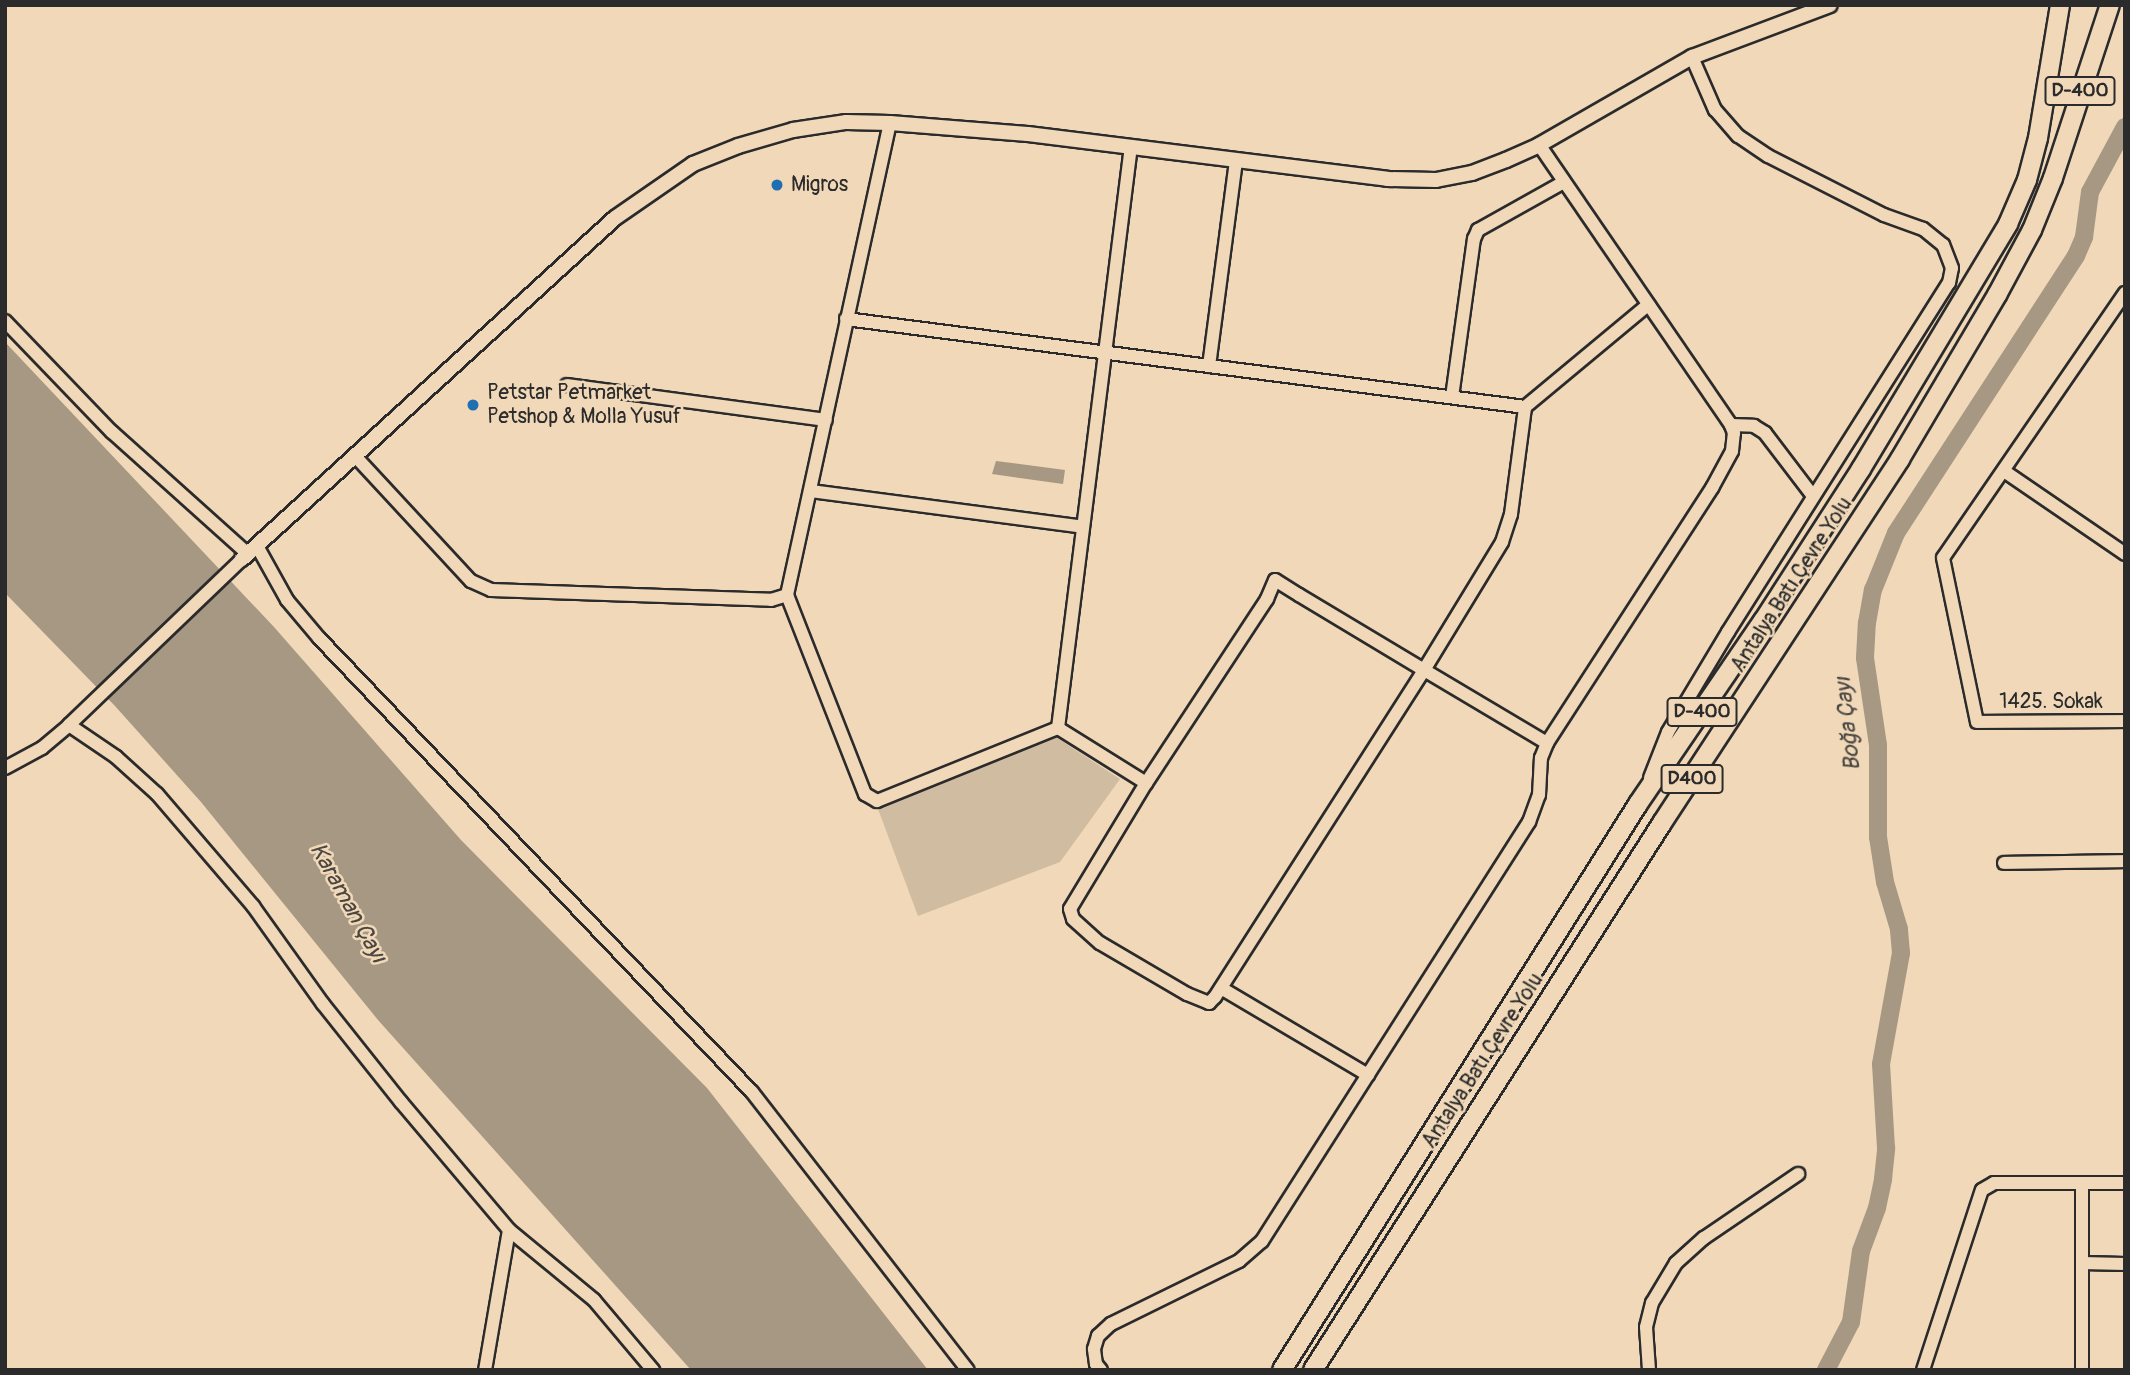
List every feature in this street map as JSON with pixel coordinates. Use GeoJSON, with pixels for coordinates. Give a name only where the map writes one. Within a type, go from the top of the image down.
{"type":"FeatureCollection","features":[{"type":"Feature","properties":{"kind":"highway"},"geometry":{"type":"LineString","coordinates":[[2045,5],[2056,26]]}},
{"type":"Feature","properties":{"kind":"highway","name":"D-400"},"geometry":{"type":"LineString","coordinates":[[1282,1370],[1639,804],[1763,621],[1853,480],[2008,225],[2027,180],[2038,138],[2060,5]]}},
{"type":"Feature","properties":{"kind":"highway","name":"Antalya Batı Çevre Yolu"},"geometry":{"type":"LineString","coordinates":[[1313,1370],[1662,823],[1900,459],[2020,252],[2053,178],[2110,5]]}},
{"type":"Feature","properties":{"kind":"main road"},"geometry":{"type":"LineString","coordinates":[[249,553],[615,218],[693,164],[793,130],[846,122],[890,123],[1131,146],[1387,179],[1436,180],[1472,173],[1539,145],[1692,57],[1830,5]]}},
{"type":"Feature","properties":{"kind":"street"},"geometry":{"type":"LineString","coordinates":[[1639,804],[1668,732],[1813,496],[1948,284],[1952,268],[1943,245],[1923,229],[1884,215],[1768,156],[1738,136],[1715,110],[1692,57]]}},
{"type":"Feature","properties":{"kind":"street"},"geometry":{"type":"LineString","coordinates":[[890,123],[787,595],[865,794],[877,801],[1058,728]]}},
{"type":"Feature","properties":{"kind":"street"},"geometry":{"type":"LineString","coordinates":[[1101,1370],[1096,1364],[1094,1349],[1098,1336],[1111,1324],[1238,1261],[1262,1241],[1529,822],[1539,795],[1541,758],[1547,743],[1728,462],[1734,443],[1731,425],[1539,145]]}},
{"type":"Feature","properties":{"kind":"street"},"geometry":{"type":"LineString","coordinates":[[1058,728],[1131,146]]}},
{"type":"Feature","properties":{"kind":"street"},"geometry":{"type":"LineString","coordinates":[[1209,366],[1236,160]]}},
{"type":"Feature","properties":{"kind":"street"},"geometry":{"type":"LineString","coordinates":[[1452,397],[1474,239],[1479,230],[1564,182]]}},
{"type":"Feature","properties":{"kind":"street"},"geometry":{"type":"LineString","coordinates":[[2125,293],[2004,471],[2125,554]]}},
{"type":"Feature","properties":{"kind":"street"},"geometry":{"type":"LineString","coordinates":[[1547,743],[1424,670],[1275,580],[1266,599],[1146,783],[1070,909],[1073,919],[1100,943],[1187,994],[1209,1003],[1424,670],[1502,542],[1511,514],[1525,407],[1648,305]]}},
{"type":"Feature","properties":{"kind":"street"},"geometry":{"type":"LineString","coordinates":[[846,319],[1525,407]]}},
{"type":"Feature","properties":{"kind":"street"},"geometry":{"type":"LineString","coordinates":[[5,321],[112,432],[249,553],[319,638],[752,1092],[968,1370]]}},
{"type":"Feature","properties":{"kind":"street"},"geometry":{"type":"LineString","coordinates":[[567,385],[826,420]]}},
{"type":"Feature","properties":{"kind":"street"},"geometry":{"type":"LineString","coordinates":[[1731,425],[1754,426],[1765,433],[1813,496]]}},
{"type":"Feature","properties":{"kind":"street"},"geometry":{"type":"LineString","coordinates":[[356,457],[471,581],[491,590],[771,600],[787,595]]}},
{"type":"Feature","properties":{"kind":"street","name":"1425. Sokak"},"geometry":{"type":"LineString","coordinates":[[2004,471],[1943,558],[1977,722],[2125,721]]}},
{"type":"Feature","properties":{"kind":"street"},"geometry":{"type":"LineString","coordinates":[[811,491],[1083,527]]}},
{"type":"Feature","properties":{"kind":"street"},"geometry":{"type":"LineString","coordinates":[[5,768],[42,748],[85,711],[249,553]]}},
{"type":"Feature","properties":{"kind":"street"},"geometry":{"type":"LineString","coordinates":[[69,725],[116,757],[166,804],[253,906],[340,1026],[509,1230],[594,1300],[653,1370]]}},
{"type":"Feature","properties":{"kind":"street"},"geometry":{"type":"LineString","coordinates":[[1058,728],[1146,783]]}},
{"type":"Feature","properties":{"kind":"street"},"geometry":{"type":"LineString","coordinates":[[2004,863],[2125,861]]}},
{"type":"Feature","properties":{"kind":"street"},"geometry":{"type":"LineString","coordinates":[[1221,988],[1368,1074]]}},
{"type":"Feature","properties":{"kind":"street"},"geometry":{"type":"LineString","coordinates":[[1649,1370],[1646,1327],[1652,1303],[1676,1263],[1704,1238],[1798,1174]]}},
{"type":"Feature","properties":{"kind":"street"},"geometry":{"type":"LineString","coordinates":[[1923,1370],[1982,1190],[1994,1183],[2125,1183]]}},
{"type":"Feature","properties":{"kind":"street"},"geometry":{"type":"LineString","coordinates":[[2082,1183],[2082,1370]]}},
{"type":"Feature","properties":{"kind":"street"},"geometry":{"type":"LineString","coordinates":[[485,1370],[509,1230]]}},
{"type":"Feature","properties":{"kind":"street"},"geometry":{"type":"LineString","coordinates":[[2082,1263],[2125,1264]]}},
{"type":"Feature","properties":{"kind":"shaded area"},"geometry":{"type":"Polygon","coordinates":[[[1054,736],[1120,779],[1060,862],[918,916],[878,809],[1054,736]]]}},
{"type":"Feature","properties":{"kind":"water","name":"Karaman Çayı"},"geometry":{"type":"Polygon","coordinates":[[[5,342],[274,627],[461,840],[707,1088],[928,1370],[691,1370],[378,1020],[201,802],[115,706],[5,593],[5,342]]]}},
{"type":"Feature","properties":{"kind":"water"},"geometry":{"type":"Polygon","coordinates":[[[996,461],[1065,470],[1063,484],[992,474],[996,461]]]}},
{"type":"Feature","properties":{"kind":"waterway","name":"Boğa Çayı"},"geometry":{"type":"LineString","coordinates":[[1826,1370],[1851,1322],[1861,1251],[1877,1208],[1883,1179],[1886,1148],[1881,1064],[1901,953],[1899,929],[1885,882],[1878,837],[1878,745],[1865,658],[1867,623],[1873,590],[1896,533],[2076,256],[2084,237],[2090,192],[2125,127]]}},
{"type":"Feature","properties":{"kind":"place","name":"Migros"},"geometry":{"type":"Point","coordinates":[777,185]}},
{"type":"Feature","properties":{"kind":"place","name":"Petstar Petmarket Petshop & Molla Yusuf"},"geometry":{"type":"Point","coordinates":[473,405]}}]}
